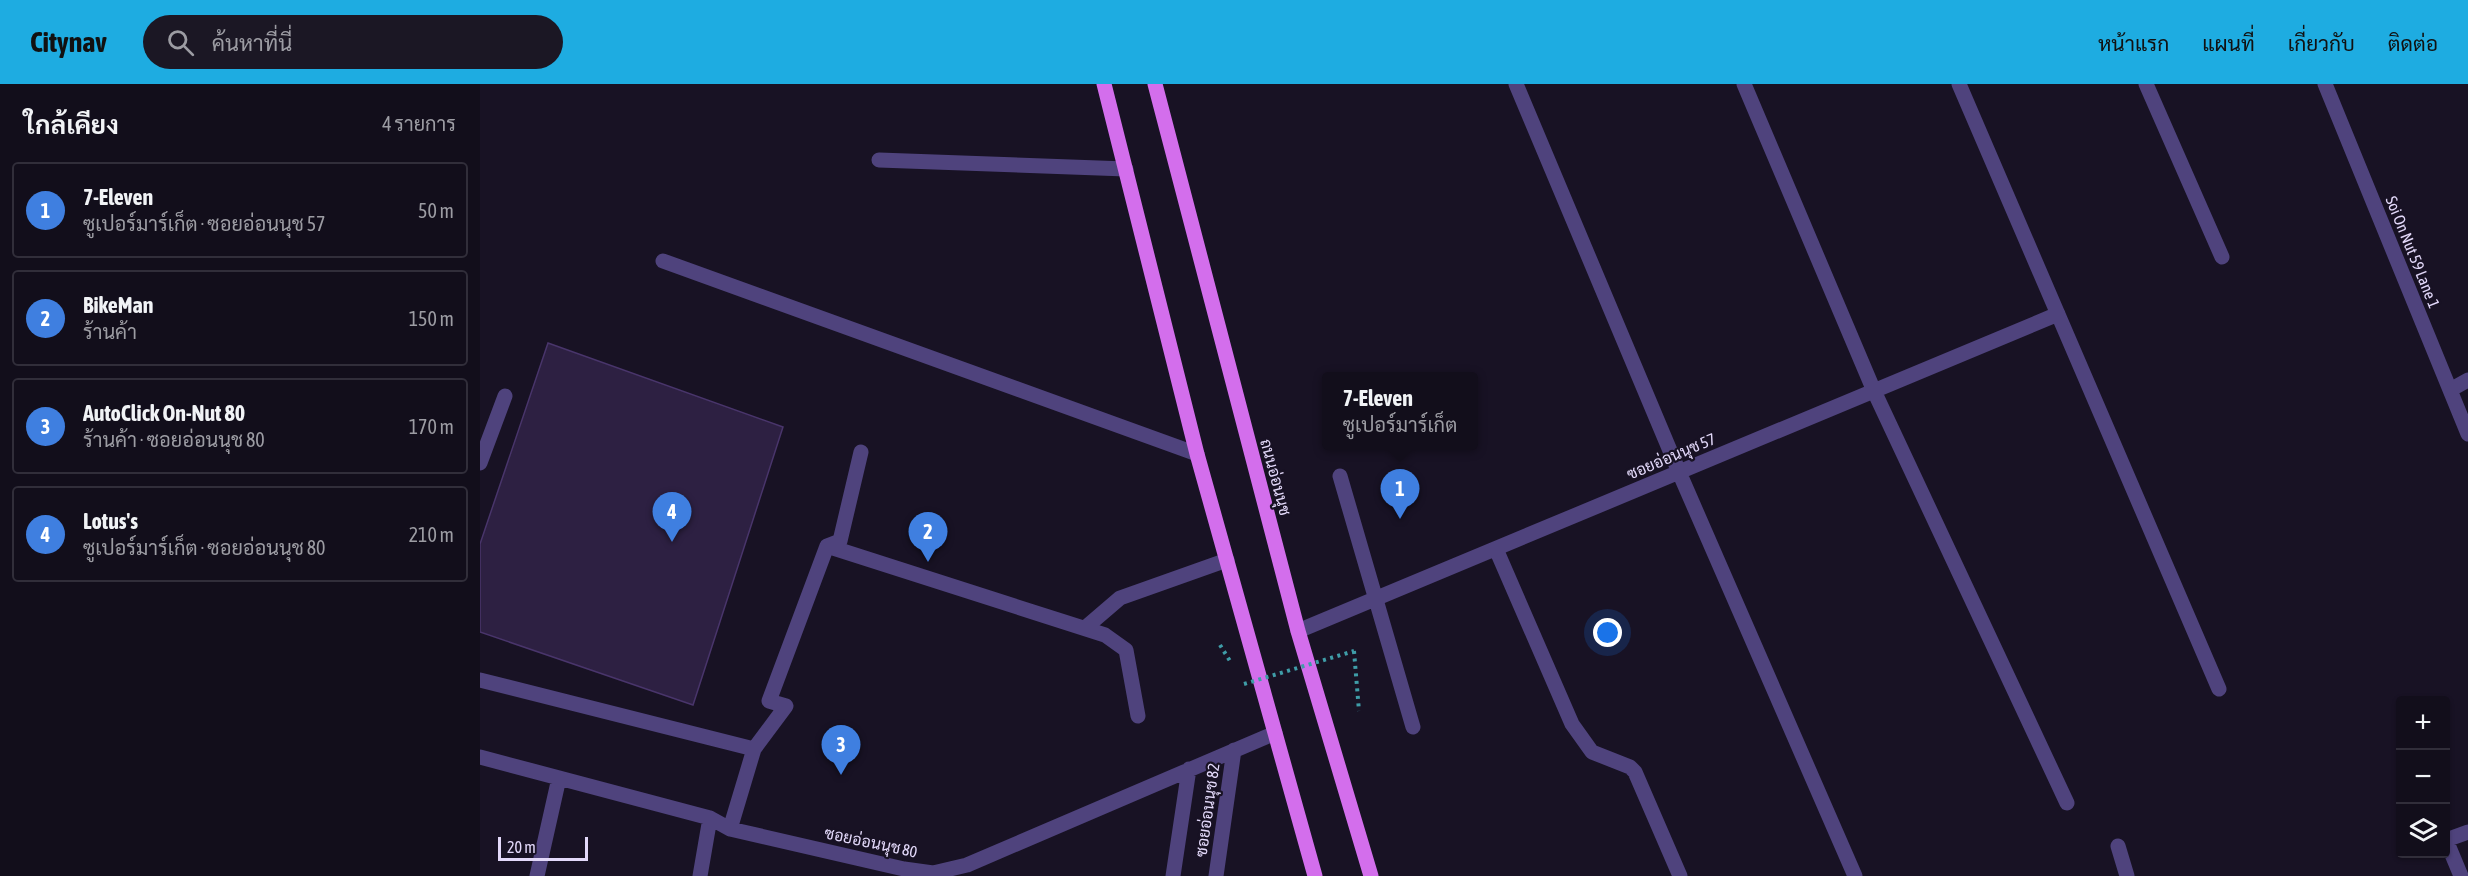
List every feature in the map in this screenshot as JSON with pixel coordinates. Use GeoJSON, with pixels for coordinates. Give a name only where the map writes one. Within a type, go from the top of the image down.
{"type":"FeatureCollection","features":[{"type":"Feature","properties":{"kind":"main road"},"geometry":{"type":"LineString","coordinates":[[1104,84],[1197,454],[1315,876]]}},
{"type":"Feature","properties":{"kind":"main road","name":"ถนนอ่อนนุช"},"geometry":{"type":"LineString","coordinates":[[1155,84],[1298,631],[1371,876]]}},
{"type":"Feature","properties":{"kind":"street"},"geometry":{"type":"LineString","coordinates":[[1516,84],[1679,472],[1855,876]]}},
{"type":"Feature","properties":{"kind":"street"},"geometry":{"type":"LineString","coordinates":[[1744,84],[1874,391],[2067,803]]}},
{"type":"Feature","properties":{"kind":"street"},"geometry":{"type":"LineString","coordinates":[[1959,84],[2219,689]]}},
{"type":"Feature","properties":{"kind":"street"},"geometry":{"type":"LineString","coordinates":[[2146,84],[2222,257]]}},
{"type":"Feature","properties":{"kind":"street","name":"Soi On Nut 59 Lane 1"},"geometry":{"type":"LineString","coordinates":[[2325,84],[2466,424]]}},
{"type":"Feature","properties":{"kind":"street"},"geometry":{"type":"LineString","coordinates":[[879,159],[1126,169]]}},
{"type":"Feature","properties":{"kind":"street"},"geometry":{"type":"LineString","coordinates":[[663,261],[1197,454]]}},
{"type":"Feature","properties":{"kind":"street","name":"ซอยอ่อนนุช 57"},"geometry":{"type":"LineString","coordinates":[[1298,631],[2058,314]]}},
{"type":"Feature","properties":{"kind":"street"},"geometry":{"type":"LineString","coordinates":[[2450,390],[2468,380]]}},
{"type":"Feature","properties":{"kind":"street"},"geometry":{"type":"LineString","coordinates":[[480,463],[505,396]]}},
{"type":"Feature","properties":{"kind":"street"},"geometry":{"type":"LineString","coordinates":[[730,829],[754,749],[786,706],[769,700],[827,546],[840,541],[861,452]]}},
{"type":"Feature","properties":{"kind":"street"},"geometry":{"type":"LineString","coordinates":[[1340,476],[1413,727]]}},
{"type":"Feature","properties":{"kind":"street"},"geometry":{"type":"LineString","coordinates":[[827,546],[1105,635],[1126,650],[1138,716]]}},
{"type":"Feature","properties":{"kind":"street"},"geometry":{"type":"LineString","coordinates":[[1496,549],[1572,724],[1592,752],[1630,767],[1635,772],[1680,876]]}},
{"type":"Feature","properties":{"kind":"street"},"geometry":{"type":"LineString","coordinates":[[1085,628],[1120,598],[1227,560]]}},
{"type":"Feature","properties":{"kind":"street"},"geometry":{"type":"LineString","coordinates":[[480,680],[754,749]]}},
{"type":"Feature","properties":{"kind":"street","name":"ซอยอ่อนนุช 80"},"geometry":{"type":"LineString","coordinates":[[480,757],[710,818],[730,829],[881,870],[904,869],[933,873],[967,865],[1275,733]]}},
{"type":"Feature","properties":{"kind":"street","name":"ซอยอ่อนนุช 82"},"geometry":{"type":"LineString","coordinates":[[1216,876],[1234,750]]}},
{"type":"Feature","properties":{"kind":"street"},"geometry":{"type":"LineString","coordinates":[[1173,876],[1189,769]]}},
{"type":"Feature","properties":{"kind":"street"},"geometry":{"type":"LineString","coordinates":[[537,876],[559,778]]}},
{"type":"Feature","properties":{"kind":"street"},"geometry":{"type":"LineString","coordinates":[[700,876],[710,818]]}},
{"type":"Feature","properties":{"kind":"street"},"geometry":{"type":"LineString","coordinates":[[2450,839],[2468,832]]}},
{"type":"Feature","properties":{"kind":"street"},"geometry":{"type":"LineString","coordinates":[[2118,846],[2127,876]]}},
{"type":"Feature","properties":{"kind":"street"},"geometry":{"type":"LineString","coordinates":[[2450,850],[2461,876]]}},
{"type":"Feature","properties":{"kind":"path"},"geometry":{"type":"LineString","coordinates":[[1244,684],[1354,651],[1359,711]]}},
{"type":"Feature","properties":{"kind":"building"},"geometry":{"type":"Polygon","coordinates":[[[548,343],[783,427],[693,705],[480,632],[480,544],[548,343]]]}},
{"type":"Feature","properties":{"kind":"place","name":"7-Eleven"},"geometry":{"type":"Point","coordinates":[1400,519]}},
{"type":"Feature","properties":{"kind":"place","name":"Lotus's"},"geometry":{"type":"Point","coordinates":[672,542]}},
{"type":"Feature","properties":{"kind":"place","name":"BikeMan"},"geometry":{"type":"Point","coordinates":[928,562]}},
{"type":"Feature","properties":{"kind":"place","name":"AutoClick On-Nut 80"},"geometry":{"type":"Point","coordinates":[841,775]}}]}
